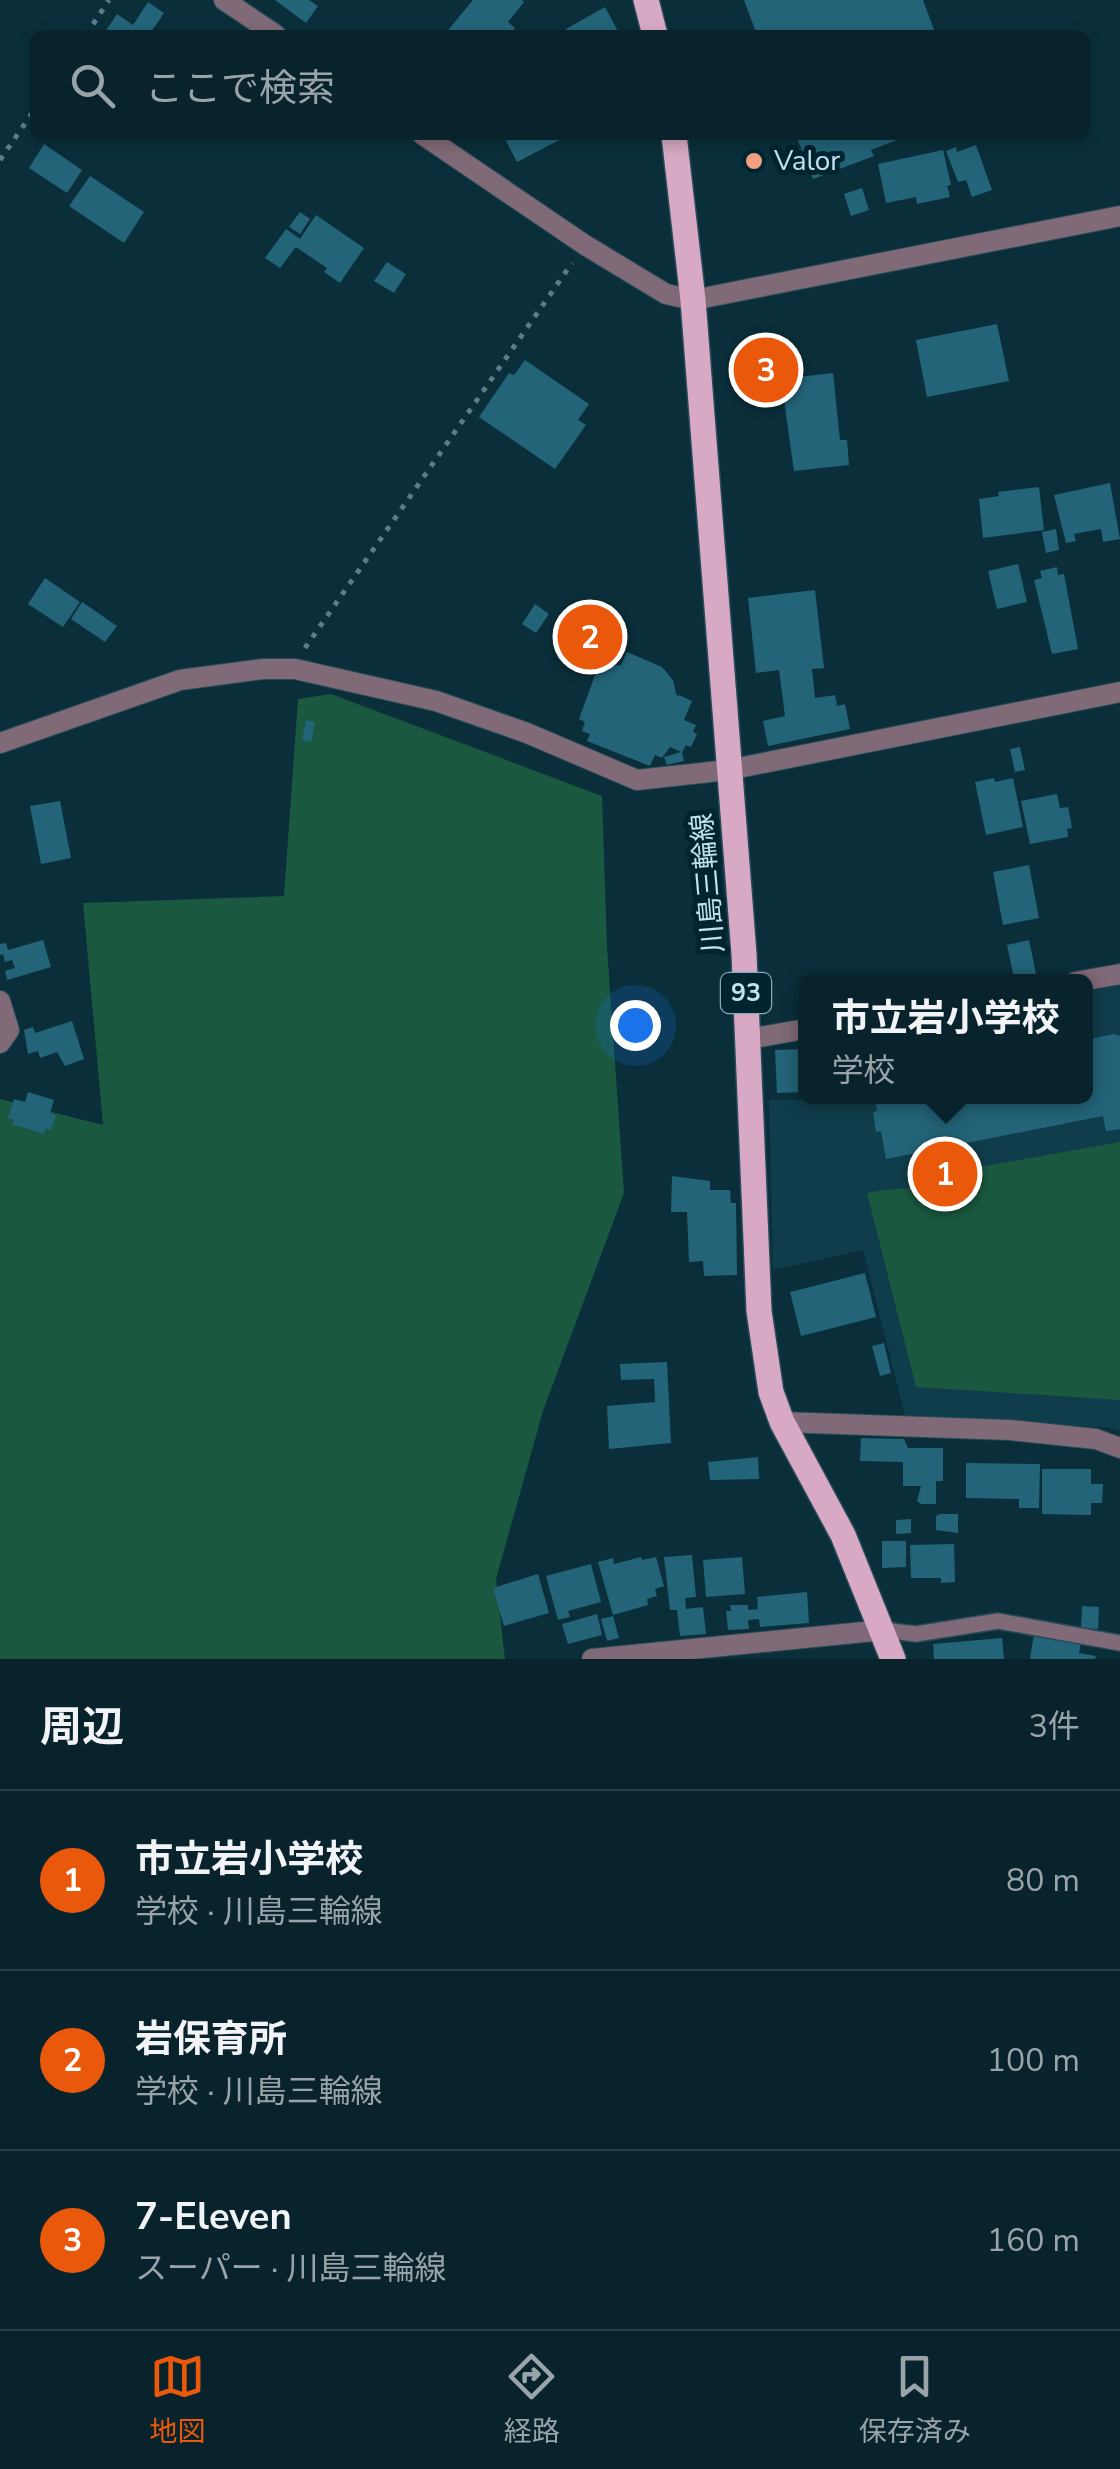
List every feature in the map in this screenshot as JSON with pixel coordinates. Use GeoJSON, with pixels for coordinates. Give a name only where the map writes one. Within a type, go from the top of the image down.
{"type":"FeatureCollection","features":[{"type":"Feature","properties":{"kind":"main road"},"geometry":{"type":"LineString","coordinates":[[646,0],[654,30]]}},
{"type":"Feature","properties":{"kind":"main road","name":"川島三輪線"},"geometry":{"type":"LineString","coordinates":[[675,140],[693,300],[744,954],[760,1311],[770,1392],[843,1535],[894,1659]]}},
{"type":"Feature","properties":{"kind":"street"},"geometry":{"type":"LineString","coordinates":[[224,0],[269,30]]}},
{"type":"Feature","properties":{"kind":"street"},"geometry":{"type":"LineString","coordinates":[[430,140],[585,245],[666,294],[693,300],[1120,216]]}},
{"type":"Feature","properties":{"kind":"street"},"geometry":{"type":"LineString","coordinates":[[0,743],[180,680],[263,669],[295,669],[436,701],[527,732],[637,780],[728,770],[1120,692]]}},
{"type":"Feature","properties":{"kind":"street"},"geometry":{"type":"LineString","coordinates":[[1093,979],[1120,974]]}},
{"type":"Feature","properties":{"kind":"street"},"geometry":{"type":"LineString","coordinates":[[0,1000],[9,1030],[0,1043]]}},
{"type":"Feature","properties":{"kind":"street"},"geometry":{"type":"LineString","coordinates":[[748,1040],[798,1030]]}},
{"type":"Feature","properties":{"kind":"street"},"geometry":{"type":"LineString","coordinates":[[782,1422],[1010,1430],[1096,1439],[1120,1448]]}},
{"type":"Feature","properties":{"kind":"street"},"geometry":{"type":"LineString","coordinates":[[592,1659],[745,1652],[884,1630]]}},
{"type":"Feature","properties":{"kind":"lane"},"geometry":{"type":"LineString","coordinates":[[884,1630],[916,1634],[998,1621],[1120,1642]]}},
{"type":"Feature","properties":{"kind":"path"},"geometry":{"type":"LineString","coordinates":[[89,30],[110,0]]}},
{"type":"Feature","properties":{"kind":"path"},"geometry":{"type":"LineString","coordinates":[[0,160],[30,116]]}},
{"type":"Feature","properties":{"kind":"path"},"geometry":{"type":"LineString","coordinates":[[295,669],[307,643],[585,245]]}},
{"type":"Feature","properties":{"kind":"shaded area"},"geometry":{"type":"Polygon","coordinates":[[[1120,985],[1120,1431],[905,1416],[863,1250],[773,1270],[769,1100],[798,1100],[798,1104],[1093,1104],[1093,990],[1120,985]]]}},
{"type":"Feature","properties":{"kind":"green space"},"geometry":{"type":"Polygon","coordinates":[[[331,694],[602,796],[607,947],[624,1193],[543,1411],[496,1579],[505,1659],[0,1659],[0,1099],[103,1125],[83,903],[284,896],[298,699],[331,694]]]}},
{"type":"Feature","properties":{"kind":"green space"},"geometry":{"type":"Polygon","coordinates":[[[1120,1142],[1120,1400],[916,1387],[867,1193],[971,1184],[980,1167],[1120,1142]]]}},
{"type":"Feature","properties":{"kind":"building"},"geometry":{"type":"Polygon","coordinates":[[[275,0],[309,0],[318,6],[306,23],[275,0]]]}},
{"type":"Feature","properties":{"kind":"building"},"geometry":{"type":"Polygon","coordinates":[[[473,0],[524,2],[508,22],[513,30],[448,30],[473,0]]]}},
{"type":"Feature","properties":{"kind":"building"},"geometry":{"type":"Polygon","coordinates":[[[744,0],[923,0],[934,30],[755,30],[744,0]]]}},
{"type":"Feature","properties":{"kind":"building"},"geometry":{"type":"Polygon","coordinates":[[[148,2],[164,13],[152,30],[106,30],[117,14],[133,25],[148,2]]]}},
{"type":"Feature","properties":{"kind":"building"},"geometry":{"type":"Polygon","coordinates":[[[605,7],[617,30],[566,30],[605,7]]]}},
{"type":"Feature","properties":{"kind":"building"},"geometry":{"type":"Polygon","coordinates":[[[506,140],[559,140],[517,162],[506,140]]]}},
{"type":"Feature","properties":{"kind":"building"},"geometry":{"type":"Polygon","coordinates":[[[798,140],[897,140],[871,150],[874,156],[813,179],[798,140]]]}},
{"type":"Feature","properties":{"kind":"building"},"geometry":{"type":"Polygon","coordinates":[[[44,144],[82,170],[67,193],[29,168],[44,144]]]}},
{"type":"Feature","properties":{"kind":"building"},"geometry":{"type":"Polygon","coordinates":[[[976,145],[992,190],[972,197],[966,180],[958,182],[946,151],[956,147],[957,152],[976,145]]]}},
{"type":"Feature","properties":{"kind":"building"},"geometry":{"type":"Polygon","coordinates":[[[943,150],[950,197],[917,204],[916,197],[886,203],[878,164],[943,150]]]}},
{"type":"Feature","properties":{"kind":"building"},"geometry":{"type":"Polygon","coordinates":[[[90,176],[144,212],[124,243],[69,206],[90,176]]]}},
{"type":"Feature","properties":{"kind":"building"},"geometry":{"type":"Polygon","coordinates":[[[862,188],[869,210],[851,216],[844,194],[862,188]]]}},
{"type":"Feature","properties":{"kind":"building"},"geometry":{"type":"Polygon","coordinates":[[[300,212],[310,219],[300,234],[289,227],[300,212]]]}},
{"type":"Feature","properties":{"kind":"building"},"geometry":{"type":"Polygon","coordinates":[[[316,215],[364,248],[340,283],[324,272],[327,268],[296,247],[280,268],[265,258],[286,229],[300,239],[316,215]]]}},
{"type":"Feature","properties":{"kind":"building"},"geometry":{"type":"Polygon","coordinates":[[[387,262],[406,274],[394,293],[374,281],[387,262]]]}},
{"type":"Feature","properties":{"kind":"building"},"geometry":{"type":"Polygon","coordinates":[[[997,324],[1009,381],[927,397],[916,340],[997,324]]]}},
{"type":"Feature","properties":{"kind":"building"},"geometry":{"type":"Polygon","coordinates":[[[525,360],[589,404],[578,420],[586,425],[555,469],[479,417],[509,373],[514,375],[525,360]]]}},
{"type":"Feature","properties":{"kind":"building"},"geometry":{"type":"Polygon","coordinates":[[[833,373],[840,440],[847,440],[849,465],[794,471],[781,379],[833,373]]]}},
{"type":"Feature","properties":{"kind":"building"},"geometry":{"type":"Polygon","coordinates":[[[1110,483],[1120,539],[1103,542],[1101,529],[1074,534],[1076,541],[1066,543],[1054,495],[1110,483]]]}},
{"type":"Feature","properties":{"kind":"building"},"geometry":{"type":"Polygon","coordinates":[[[1039,487],[1044,530],[983,538],[979,499],[999,496],[998,492],[1039,487]]]}},
{"type":"Feature","properties":{"kind":"building"},"geometry":{"type":"Polygon","coordinates":[[[1056,529],[1059,550],[1046,553],[1042,532],[1056,529]]]}},
{"type":"Feature","properties":{"kind":"building"},"geometry":{"type":"Polygon","coordinates":[[[1018,564],[1027,602],[997,609],[988,571],[1018,564]]]}},
{"type":"Feature","properties":{"kind":"building"},"geometry":{"type":"Polygon","coordinates":[[[1057,567],[1058,575],[1064,574],[1078,649],[1052,654],[1034,580],[1042,578],[1040,571],[1057,567]]]}},
{"type":"Feature","properties":{"kind":"building"},"geometry":{"type":"Polygon","coordinates":[[[45,578],[80,602],[63,627],[28,604],[45,578]]]}},
{"type":"Feature","properties":{"kind":"building"},"geometry":{"type":"Polygon","coordinates":[[[815,590],[824,668],[812,669],[815,698],[835,695],[837,706],[845,704],[850,729],[768,746],[763,721],[785,716],[779,670],[756,673],[748,598],[815,590]]]}},
{"type":"Feature","properties":{"kind":"building"},"geometry":{"type":"Polygon","coordinates":[[[82,602],[117,626],[105,642],[71,619],[82,602]]]}},
{"type":"Feature","properties":{"kind":"building"},"geometry":{"type":"Polygon","coordinates":[[[535,604],[549,614],[536,633],[522,624],[535,604]]]}},
{"type":"Feature","properties":{"kind":"building"},"geometry":{"type":"Polygon","coordinates":[[[627,652],[662,667],[673,680],[677,697],[692,701],[684,720],[696,725],[693,732],[697,734],[691,747],[686,745],[682,753],[684,761],[667,765],[664,757],[681,752],[670,747],[662,758],[655,755],[650,766],[587,741],[590,734],[582,731],[585,722],[579,719],[595,675],[606,666],[621,665],[627,652]]]}},
{"type":"Feature","properties":{"kind":"building"},"geometry":{"type":"Polygon","coordinates":[[[306,720],[315,722],[311,742],[302,740],[306,720]]]}},
{"type":"Feature","properties":{"kind":"building"},"geometry":{"type":"Polygon","coordinates":[[[1020,747],[1025,770],[1015,772],[1010,749],[1020,747]]]}},
{"type":"Feature","properties":{"kind":"building"},"geometry":{"type":"Polygon","coordinates":[[[994,778],[995,782],[1013,778],[1023,827],[986,835],[975,782],[994,778]]]}},
{"type":"Feature","properties":{"kind":"building"},"geometry":{"type":"Polygon","coordinates":[[[1057,794],[1060,808],[1068,807],[1072,828],[1067,829],[1068,837],[1030,844],[1021,801],[1057,794]]]}},
{"type":"Feature","properties":{"kind":"building"},"geometry":{"type":"Polygon","coordinates":[[[60,801],[71,858],[41,864],[30,806],[60,801]]]}},
{"type":"Feature","properties":{"kind":"building"},"geometry":{"type":"Polygon","coordinates":[[[1029,865],[1039,918],[1003,925],[993,872],[1029,865]]]}},
{"type":"Feature","properties":{"kind":"building"},"geometry":{"type":"Polygon","coordinates":[[[43,940],[51,967],[7,980],[5,971],[15,968],[12,960],[5,962],[3,954],[0,955],[0,944],[6,943],[8,950],[43,940]]]}},
{"type":"Feature","properties":{"kind":"building"},"geometry":{"type":"Polygon","coordinates":[[[1029,940],[1036,974],[1013,974],[1007,945],[1029,940]]]}},
{"type":"Feature","properties":{"kind":"building"},"geometry":{"type":"Polygon","coordinates":[[[72,1021],[84,1059],[65,1066],[57,1052],[40,1058],[38,1051],[28,1054],[24,1030],[33,1027],[35,1033],[72,1021]]]}},
{"type":"Feature","properties":{"kind":"building"},"geometry":{"type":"Polygon","coordinates":[[[1120,1036],[1120,1129],[1106,1131],[1103,1116],[886,1159],[881,1131],[876,1132],[876,1104],[1093,1104],[1093,1038],[1120,1036]]]}},
{"type":"Feature","properties":{"kind":"building"},"geometry":{"type":"Polygon","coordinates":[[[798,1049],[798,1092],[777,1093],[775,1050],[798,1049]]]}},
{"type":"Feature","properties":{"kind":"building"},"geometry":{"type":"Polygon","coordinates":[[[28,1092],[54,1100],[50,1113],[56,1115],[51,1130],[46,1128],[44,1134],[12,1124],[14,1120],[8,1118],[14,1099],[25,1102],[28,1092]]]}},
{"type":"Feature","properties":{"kind":"building"},"geometry":{"type":"Polygon","coordinates":[[[672,1176],[710,1181],[710,1190],[730,1190],[731,1203],[736,1203],[737,1275],[704,1276],[703,1261],[689,1262],[687,1212],[671,1212],[672,1176]]]}},
{"type":"Feature","properties":{"kind":"building"},"geometry":{"type":"Polygon","coordinates":[[[865,1273],[876,1317],[801,1336],[790,1292],[865,1273]]]}},
{"type":"Feature","properties":{"kind":"building"},"geometry":{"type":"Polygon","coordinates":[[[884,1343],[891,1373],[880,1376],[872,1346],[884,1343]]]}},
{"type":"Feature","properties":{"kind":"building"},"geometry":{"type":"Polygon","coordinates":[[[667,1362],[671,1443],[609,1449],[607,1406],[655,1402],[654,1379],[621,1380],[620,1364],[667,1362]]]}},
{"type":"Feature","properties":{"kind":"building"},"geometry":{"type":"Polygon","coordinates":[[[861,1438],[904,1439],[908,1448],[943,1448],[943,1481],[936,1481],[936,1504],[917,1501],[921,1486],[903,1486],[903,1462],[860,1461],[861,1438]]]}},
{"type":"Feature","properties":{"kind":"building"},"geometry":{"type":"Polygon","coordinates":[[[758,1457],[759,1479],[710,1480],[708,1462],[758,1457]]]}},
{"type":"Feature","properties":{"kind":"building"},"geometry":{"type":"Polygon","coordinates":[[[966,1463],[1040,1464],[1039,1508],[1019,1508],[1019,1499],[966,1498],[966,1463]]]}},
{"type":"Feature","properties":{"kind":"building"},"geometry":{"type":"Polygon","coordinates":[[[1042,1469],[1091,1469],[1091,1484],[1103,1484],[1102,1503],[1091,1503],[1091,1515],[1042,1514],[1042,1469]]]}},
{"type":"Feature","properties":{"kind":"building"},"geometry":{"type":"Polygon","coordinates":[[[958,1514],[958,1533],[936,1530],[936,1516],[958,1514]]]}},
{"type":"Feature","properties":{"kind":"building"},"geometry":{"type":"Polygon","coordinates":[[[911,1519],[911,1533],[896,1534],[896,1520],[911,1519]]]}},
{"type":"Feature","properties":{"kind":"building"},"geometry":{"type":"Polygon","coordinates":[[[882,1541],[906,1541],[906,1567],[882,1568],[882,1541]]]}},
{"type":"Feature","properties":{"kind":"building"},"geometry":{"type":"Polygon","coordinates":[[[954,1544],[955,1582],[911,1578],[910,1545],[954,1544]]]}},
{"type":"Feature","properties":{"kind":"building"},"geometry":{"type":"Polygon","coordinates":[[[692,1555],[696,1597],[685,1598],[686,1609],[703,1607],[706,1634],[680,1636],[677,1610],[670,1610],[664,1557],[692,1555]]]}},
{"type":"Feature","properties":{"kind":"building"},"geometry":{"type":"Polygon","coordinates":[[[656,1557],[664,1586],[655,1589],[657,1596],[647,1599],[648,1605],[613,1615],[598,1562],[613,1558],[614,1564],[656,1557]]]}},
{"type":"Feature","properties":{"kind":"building"},"geometry":{"type":"Polygon","coordinates":[[[742,1557],[745,1594],[706,1597],[703,1560],[742,1557]]]}},
{"type":"Feature","properties":{"kind":"building"},"geometry":{"type":"Polygon","coordinates":[[[591,1564],[601,1602],[568,1611],[570,1617],[558,1620],[546,1576],[591,1564]]]}},
{"type":"Feature","properties":{"kind":"building"},"geometry":{"type":"Polygon","coordinates":[[[538,1574],[549,1613],[504,1626],[493,1588],[538,1574]]]}},
{"type":"Feature","properties":{"kind":"building"},"geometry":{"type":"Polygon","coordinates":[[[807,1592],[809,1623],[760,1627],[759,1619],[748,1620],[749,1629],[728,1630],[726,1611],[731,1611],[730,1605],[758,1609],[757,1597],[807,1592]]]}},
{"type":"Feature","properties":{"kind":"building"},"geometry":{"type":"Polygon","coordinates":[[[1082,1606],[1099,1607],[1098,1629],[1081,1628],[1082,1606]]]}},
{"type":"Feature","properties":{"kind":"building"},"geometry":{"type":"Polygon","coordinates":[[[597,1614],[602,1635],[568,1644],[562,1624],[597,1614]]]}},
{"type":"Feature","properties":{"kind":"building"},"geometry":{"type":"Polygon","coordinates":[[[613,1616],[619,1638],[607,1641],[601,1619],[613,1616]]]}},
{"type":"Feature","properties":{"kind":"building"},"geometry":{"type":"Polygon","coordinates":[[[1034,1634],[1081,1642],[1079,1653],[1096,1656],[1095,1659],[1030,1659],[1034,1634]]]}},
{"type":"Feature","properties":{"kind":"building"},"geometry":{"type":"Polygon","coordinates":[[[1002,1638],[1004,1659],[934,1659],[933,1644],[1002,1638]]]}},
{"type":"Feature","properties":{"kind":"place","name":"Valor"},"geometry":{"type":"Point","coordinates":[754,161]}},
{"type":"Feature","properties":{"kind":"place","name":"7-Eleven"},"geometry":{"type":"Point","coordinates":[766,370]}},
{"type":"Feature","properties":{"kind":"place","name":"岩保育所"},"geometry":{"type":"Point","coordinates":[590,637]}},
{"type":"Feature","properties":{"kind":"place","name":"市立岩小学校"},"geometry":{"type":"Point","coordinates":[945,1174]}}]}
